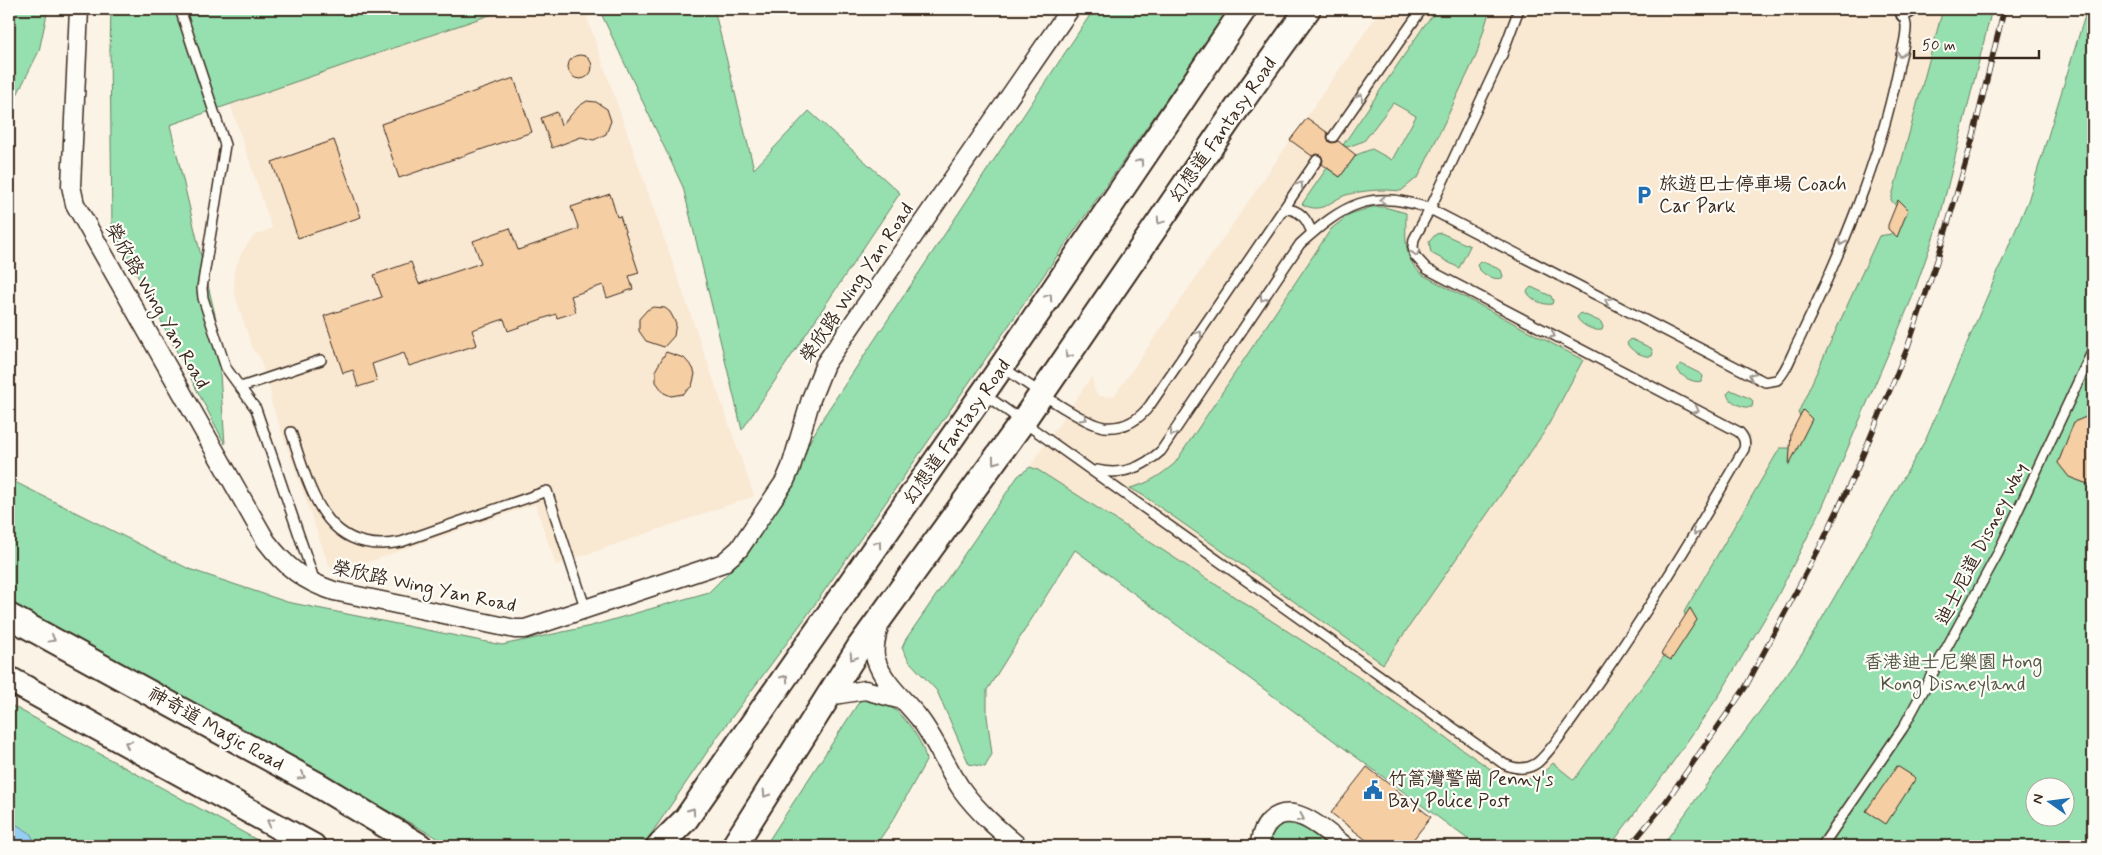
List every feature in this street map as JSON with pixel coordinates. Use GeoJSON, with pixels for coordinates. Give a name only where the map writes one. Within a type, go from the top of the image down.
{"type":"FeatureCollection","features":[{"type":"Feature","properties":{"kind":"main road","name":"幻想道 Fantasy Road"},"geometry":{"type":"LineString","coordinates":[[658,846],[686,820],[983,394],[1244,9]]}},
{"type":"Feature","properties":{"kind":"main road","name":"幻想道 Fantasy Road"},"geometry":{"type":"LineString","coordinates":[[734,846],[828,696],[882,617],[1023,421],[1308,9]]}},
{"type":"Feature","properties":{"kind":"main road","name":"神奇道 Magic Road"},"geometry":{"type":"LineString","coordinates":[[9,616],[318,785],[420,846]]}},
{"type":"Feature","properties":{"kind":"main road"},"geometry":{"type":"LineString","coordinates":[[9,679],[313,846]]}},
{"type":"Feature","properties":{"kind":"street","name":"榮欣路 Wing Yan Road"},"geometry":{"type":"LineString","coordinates":[[79,9],[71,186],[75,204],[266,541],[289,567],[316,585],[334,591],[515,629],[535,628],[723,563],[739,549],[785,482],[811,399],[825,364],[1070,9]]}},
{"type":"Feature","properties":{"kind":"street"},"geometry":{"type":"LineString","coordinates":[[882,617],[875,645],[875,658],[883,676],[919,718],[962,790],[982,815],[1018,846]]}},
{"type":"Feature","properties":{"kind":"street"},"geometry":{"type":"LineString","coordinates":[[828,696],[865,690],[902,700]]}},
{"type":"Feature","properties":{"kind":"street"},"geometry":{"type":"LineString","coordinates":[[1251,846],[1266,826],[1279,815],[1296,814],[1345,846]]}},
{"type":"Feature","properties":{"kind":"street"},"geometry":{"type":"LineString","coordinates":[[1260,846],[1262,833],[1266,826]]}},
{"type":"Feature","properties":{"kind":"lane","name":"榮欣路 Wing Yan Road"},"geometry":{"type":"LineString","coordinates":[[180,9],[225,145],[202,288],[203,298],[226,368],[256,410],[316,585]]}},
{"type":"Feature","properties":{"kind":"lane"},"geometry":{"type":"LineString","coordinates":[[1333,137],[1422,9]]}},
{"type":"Feature","properties":{"kind":"lane"},"geometry":{"type":"LineString","coordinates":[[983,394],[1090,468],[1504,764],[1516,768],[1534,765],[1544,756],[1578,710],[1648,608],[1742,453],[1745,444],[1739,432],[1427,269],[1415,256],[1414,238],[1502,55],[1519,9]]}},
{"type":"Feature","properties":{"kind":"lane"},"geometry":{"type":"LineString","coordinates":[[1090,468],[1105,472],[1121,472],[1143,465],[1161,451],[1300,244],[1326,220],[1341,210],[1358,203],[1376,200],[1404,201],[1430,208],[1765,382],[1773,382],[1780,378],[1806,325],[1849,224],[1868,173],[1894,88],[1906,30],[1904,11]]}},
{"type":"Feature","properties":{"kind":"lane"},"geometry":{"type":"LineString","coordinates":[[1002,366],[1042,393],[1094,424],[1103,427],[1123,426],[1139,418],[1150,405],[1317,160]]}},
{"type":"Feature","properties":{"kind":"lane"},"geometry":{"type":"LineString","coordinates":[[1284,210],[1290,209],[1302,214],[1312,233]]}},
{"type":"Feature","properties":{"kind":"lane","name":"迪士尼道 Disney Way"},"geometry":{"type":"LineString","coordinates":[[1822,846],[1903,728],[1998,553],[2093,350]]}},
{"type":"Feature","properties":{"kind":"lane"},"geometry":{"type":"LineString","coordinates":[[241,387],[321,360]]}},
{"type":"Feature","properties":{"kind":"lane"},"geometry":{"type":"LineString","coordinates":[[291,432],[311,490],[321,511],[335,528],[362,541],[382,544],[401,542],[547,491],[586,610]]}},
{"type":"Feature","properties":{"kind":"shaded area"},"geometry":{"type":"Polygon","coordinates":[[[198,9],[584,9],[754,496],[556,565],[535,504],[342,571],[333,570],[328,563],[271,402],[271,393],[259,356],[253,350],[234,292],[234,271],[242,252],[254,236],[272,228],[198,9]]]}},
{"type":"Feature","properties":{"kind":"shaded area"},"geometry":{"type":"Polygon","coordinates":[[[1381,9],[1931,9],[1973,28],[1897,291],[1564,846],[1020,481],[1092,376],[1095,392],[1100,396],[1115,395],[1381,9]]]}},
{"type":"Feature","properties":{"kind":"green space"},"geometry":{"type":"Polygon","coordinates":[[[9,9],[48,9],[39,51],[9,111],[9,9]]]}},
{"type":"Feature","properties":{"kind":"green space"},"geometry":{"type":"Polygon","coordinates":[[[111,9],[507,9],[170,125],[216,319],[225,444],[112,227],[111,9]]]}},
{"type":"Feature","properties":{"kind":"green space"},"geometry":{"type":"Polygon","coordinates":[[[599,9],[714,9],[754,169],[809,111],[900,193],[742,430],[683,187],[599,9]]]}},
{"type":"Feature","properties":{"kind":"green space"},"geometry":{"type":"Polygon","coordinates":[[[1094,9],[1229,9],[806,617],[718,736],[647,840],[635,846],[452,846],[9,603],[9,479],[189,569],[287,602],[502,645],[591,626],[709,592],[744,557],[826,413],[1094,9]]]}},
{"type":"Feature","properties":{"kind":"green space"},"geometry":{"type":"Polygon","coordinates":[[[1439,9],[1490,9],[1476,56],[1419,176],[1401,191],[1373,190],[1353,193],[1320,208],[1302,204],[1327,168],[1340,177],[1356,155],[1372,149],[1392,160],[1416,116],[1393,103],[1364,141],[1347,147],[1343,145],[1426,23],[1439,9]]]}},
{"type":"Feature","properties":{"kind":"green space"},"geometry":{"type":"Polygon","coordinates":[[[1943,9],[1992,9],[1939,221],[1912,298],[1822,508],[1775,601],[1720,694],[1668,769],[1610,846],[1477,846],[1075,550],[987,690],[987,716],[992,754],[985,767],[969,764],[937,691],[909,661],[902,648],[906,639],[1018,476],[1030,467],[1079,496],[1369,684],[1499,775],[1506,778],[1528,779],[1535,777],[1553,763],[1574,780],[1670,648],[1689,625],[1684,612],[1780,448],[1791,448],[1804,424],[1798,413],[1879,236],[1891,234],[1899,223],[1900,211],[1891,200],[1943,9]]]}},
{"type":"Feature","properties":{"kind":"green space","name":"香港迪士尼樂園 Hong Kong Disneyland"},"geometry":{"type":"Polygon","coordinates":[[[2087,9],[2093,9],[2093,846],[1662,846],[1802,653],[1926,439],[2028,201],[2087,9]]]}},
{"type":"Feature","properties":{"kind":"green space"},"geometry":{"type":"Polygon","coordinates":[[[1372,207],[1384,207],[1406,213],[1408,255],[1416,269],[1423,275],[1583,360],[1545,431],[1383,664],[1130,488],[1154,478],[1175,463],[1331,229],[1350,214],[1372,207]]]}},
{"type":"Feature","properties":{"kind":"green space"},"geometry":{"type":"Polygon","coordinates":[[[1441,233],[1470,246],[1459,268],[1431,253],[1429,242],[1436,234],[1441,233]]]}},
{"type":"Feature","properties":{"kind":"green space"},"geometry":{"type":"Polygon","coordinates":[[[1481,261],[1501,270],[1502,278],[1491,277],[1484,273],[1477,265],[1481,261]]]}},
{"type":"Feature","properties":{"kind":"green space"},"geometry":{"type":"Polygon","coordinates":[[[1531,287],[1551,296],[1552,304],[1541,303],[1531,297],[1527,291],[1531,287]]]}},
{"type":"Feature","properties":{"kind":"green space"},"geometry":{"type":"Polygon","coordinates":[[[1581,313],[1601,322],[1602,330],[1591,329],[1584,325],[1577,317],[1581,313]]]}},
{"type":"Feature","properties":{"kind":"green space"},"geometry":{"type":"Polygon","coordinates":[[[1631,339],[1651,348],[1652,356],[1641,355],[1634,351],[1627,343],[1631,339]]]}},
{"type":"Feature","properties":{"kind":"green space"},"geometry":{"type":"Polygon","coordinates":[[[1681,364],[1701,374],[1703,376],[1702,381],[1691,380],[1684,376],[1677,368],[1681,364]]]}},
{"type":"Feature","properties":{"kind":"green space"},"geometry":{"type":"Polygon","coordinates":[[[1731,390],[1751,399],[1753,401],[1752,407],[1741,406],[1731,400],[1727,394],[1731,390]]]}},
{"type":"Feature","properties":{"kind":"green space"},"geometry":{"type":"Polygon","coordinates":[[[861,699],[883,704],[895,710],[915,733],[923,748],[926,761],[895,817],[875,846],[765,846],[861,699]]]}},
{"type":"Feature","properties":{"kind":"green space"},"geometry":{"type":"Polygon","coordinates":[[[9,704],[268,846],[9,846],[9,704]]]}},
{"type":"Feature","properties":{"kind":"green space"},"geometry":{"type":"Polygon","coordinates":[[[1295,820],[1335,846],[1265,846],[1274,825],[1295,820]]]}},
{"type":"Feature","properties":{"kind":"water"},"geometry":{"type":"Polygon","coordinates":[[[9,820],[30,833],[37,846],[9,846],[9,820]]]}},
{"type":"Feature","properties":{"kind":"building"},"geometry":{"type":"Polygon","coordinates":[[[580,55],[585,56],[591,62],[591,72],[585,78],[580,79],[575,78],[569,72],[568,67],[569,62],[575,56],[580,55]]]}},
{"type":"Feature","properties":{"kind":"building"},"geometry":{"type":"Polygon","coordinates":[[[514,78],[532,132],[399,178],[381,124],[514,78]]]}},
{"type":"Feature","properties":{"kind":"building"},"geometry":{"type":"Polygon","coordinates":[[[587,101],[596,102],[607,109],[611,121],[606,134],[594,140],[581,137],[552,148],[541,118],[557,112],[561,126],[579,106],[587,101]]]}},
{"type":"Feature","properties":{"kind":"building"},"geometry":{"type":"Polygon","coordinates":[[[1307,118],[1328,133],[1329,142],[1338,141],[1356,155],[1340,177],[1322,164],[1321,155],[1312,156],[1290,140],[1307,118]]]}},
{"type":"Feature","properties":{"kind":"building"},"geometry":{"type":"Polygon","coordinates":[[[334,140],[361,217],[298,238],[272,162],[334,140]]]}},
{"type":"Feature","properties":{"kind":"building"},"geometry":{"type":"Polygon","coordinates":[[[610,194],[617,217],[620,216],[639,273],[629,276],[633,289],[607,298],[603,285],[571,296],[576,312],[557,318],[556,314],[508,331],[504,319],[472,330],[477,345],[409,366],[404,353],[372,364],[377,381],[358,387],[353,370],[343,373],[324,316],[382,297],[374,275],[411,262],[419,284],[481,263],[473,241],[510,228],[518,250],[579,229],[571,207],[610,194]]]}},
{"type":"Feature","properties":{"kind":"building"},"geometry":{"type":"Polygon","coordinates":[[[1898,200],[1908,210],[1897,237],[1888,229],[1888,225],[1898,200]]]}},
{"type":"Feature","properties":{"kind":"building"},"geometry":{"type":"Polygon","coordinates":[[[653,307],[665,308],[670,312],[676,323],[674,336],[664,347],[646,341],[639,331],[639,319],[647,310],[653,307]]]}},
{"type":"Feature","properties":{"kind":"building"},"geometry":{"type":"Polygon","coordinates":[[[666,352],[684,358],[693,368],[695,374],[692,386],[683,394],[671,396],[664,393],[656,382],[656,369],[666,352]]]}},
{"type":"Feature","properties":{"kind":"building"},"geometry":{"type":"Polygon","coordinates":[[[1803,410],[1812,419],[1789,465],[1791,433],[1803,410]]]}},
{"type":"Feature","properties":{"kind":"building"},"geometry":{"type":"Polygon","coordinates":[[[2093,414],[2093,486],[2069,477],[2058,463],[2074,422],[2093,414]]]}},
{"type":"Feature","properties":{"kind":"building"},"geometry":{"type":"Polygon","coordinates":[[[1690,608],[1697,620],[1671,660],[1661,654],[1690,608]]]}},
{"type":"Feature","properties":{"kind":"building"},"geometry":{"type":"Polygon","coordinates":[[[1897,766],[1916,778],[1886,824],[1866,811],[1897,766]]]}},
{"type":"Feature","properties":{"kind":"building","name":"竹篙灣警崗 Penny's Bay Police Post"},"geometry":{"type":"Polygon","coordinates":[[[1367,767],[1431,817],[1408,846],[1374,846],[1331,813],[1367,767]]]}},
{"type":"Feature","properties":{"kind":"railway"},"geometry":{"type":"LineString","coordinates":[[1630,846],[1662,807],[1745,688],[1823,541],[1857,469],[1907,349],[1937,261],[1972,141],[2004,9]]}},
{"type":"Feature","properties":{"kind":"place","name":"旅遊巴士停車場 Coach Car Park"},"geometry":{"type":"Point","coordinates":[1644,195]}},
{"type":"Feature","properties":{"kind":"place","name":"竹篙灣警崗 Penny's Bay Police Post"},"geometry":{"type":"Point","coordinates":[1373,790]}}]}
